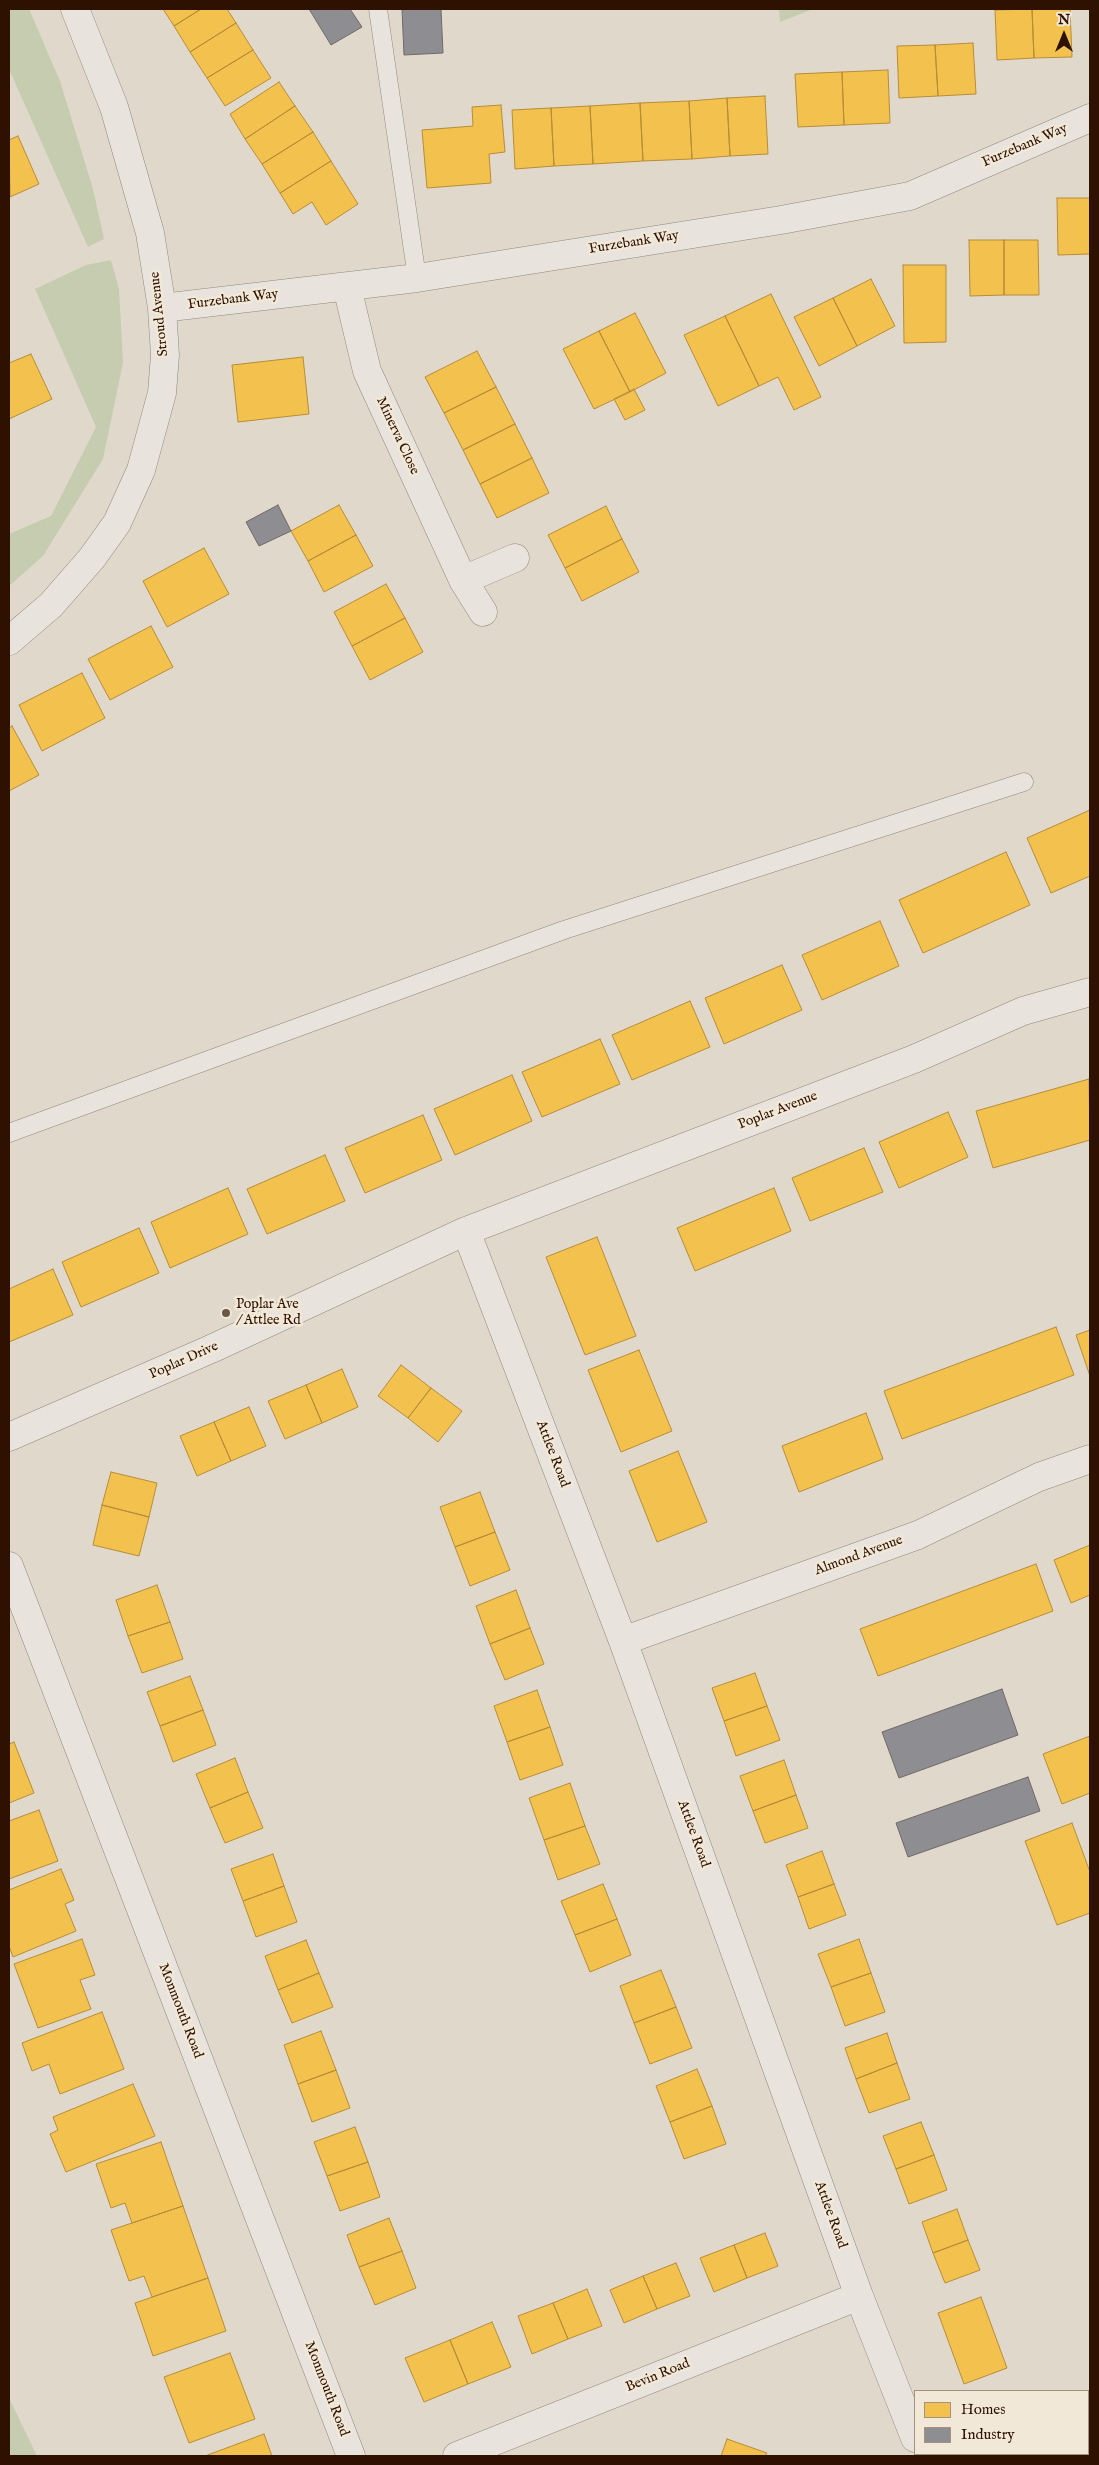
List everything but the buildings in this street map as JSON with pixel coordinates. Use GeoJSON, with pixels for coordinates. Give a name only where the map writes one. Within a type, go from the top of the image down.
{"type":"FeatureCollection","features":[{"type":"Feature","properties":{"kind":"street","name":"Stroud Avenue"},"geometry":{"type":"LineString","coordinates":[[9,641],[51,605],[92,558],[117,523],[137,479],[154,428],[162,393],[165,355],[162,308],[150,233],[137,182],[114,107],[75,9]]}},
{"type":"Feature","properties":{"kind":"street","name":"Furzebank Way"},"geometry":{"type":"LineString","coordinates":[[162,308],[417,278],[781,220],[910,196],[1090,118]]}},
{"type":"Feature","properties":{"kind":"street","name":"Minerva Close"},"geometry":{"type":"LineString","coordinates":[[347,287],[367,372],[463,580],[483,612]]}},
{"type":"Feature","properties":{"kind":"street"},"geometry":{"type":"LineString","coordinates":[[463,580],[515,558]]}},
{"type":"Feature","properties":{"kind":"street","name":"Poplar Avenue"},"geometry":{"type":"LineString","coordinates":[[466,1231],[914,1059],[1023,1011],[1090,992]]}},
{"type":"Feature","properties":{"kind":"street","name":"Poplar Drive"},"geometry":{"type":"LineString","coordinates":[[9,1437],[211,1349],[466,1231]]}},
{"type":"Feature","properties":{"kind":"street","name":"Attlee Road"},"geometry":{"type":"LineString","coordinates":[[466,1231],[623,1641],[860,2296],[914,2435]]}},
{"type":"Feature","properties":{"kind":"street","name":"Almond Avenue"},"geometry":{"type":"LineString","coordinates":[[623,1641],[918,1535],[1039,1477],[1090,1459]]}},
{"type":"Feature","properties":{"kind":"street","name":"Monmouth Road"},"geometry":{"type":"LineString","coordinates":[[9,1566],[351,2456]]}},
{"type":"Feature","properties":{"kind":"street","name":"Bevin Road"},"geometry":{"type":"LineString","coordinates":[[457,2456],[860,2296]]}},
{"type":"Feature","properties":{"kind":"lane"},"geometry":{"type":"LineString","coordinates":[[378,9],[417,278]]}},
{"type":"Feature","properties":{"kind":"lane"},"geometry":{"type":"LineString","coordinates":[[9,1133],[564,930],[1024,782]]}},
{"type":"Feature","properties":{"kind":"green space"},"geometry":{"type":"Polygon","coordinates":[[[9,9],[29,9],[60,81],[93,189],[104,239],[88,247],[9,69],[9,9]]]}},
{"type":"Feature","properties":{"kind":"green space"},"geometry":{"type":"Polygon","coordinates":[[[779,9],[813,9],[780,22],[779,9]]]}},
{"type":"Feature","properties":{"kind":"green space"},"geometry":{"type":"Polygon","coordinates":[[[111,260],[119,289],[123,363],[103,459],[43,556],[9,586],[9,534],[51,516],[96,427],[35,289],[86,265],[111,260]]]}},
{"type":"Feature","properties":{"kind":"green space"},"geometry":{"type":"Polygon","coordinates":[[[9,2398],[37,2456],[9,2456],[9,2398]]]}},
{"type":"Feature","properties":{"kind":"place","name":"Poplar Ave / Attlee Rd"},"geometry":{"type":"Point","coordinates":[226,1313]}}]}
